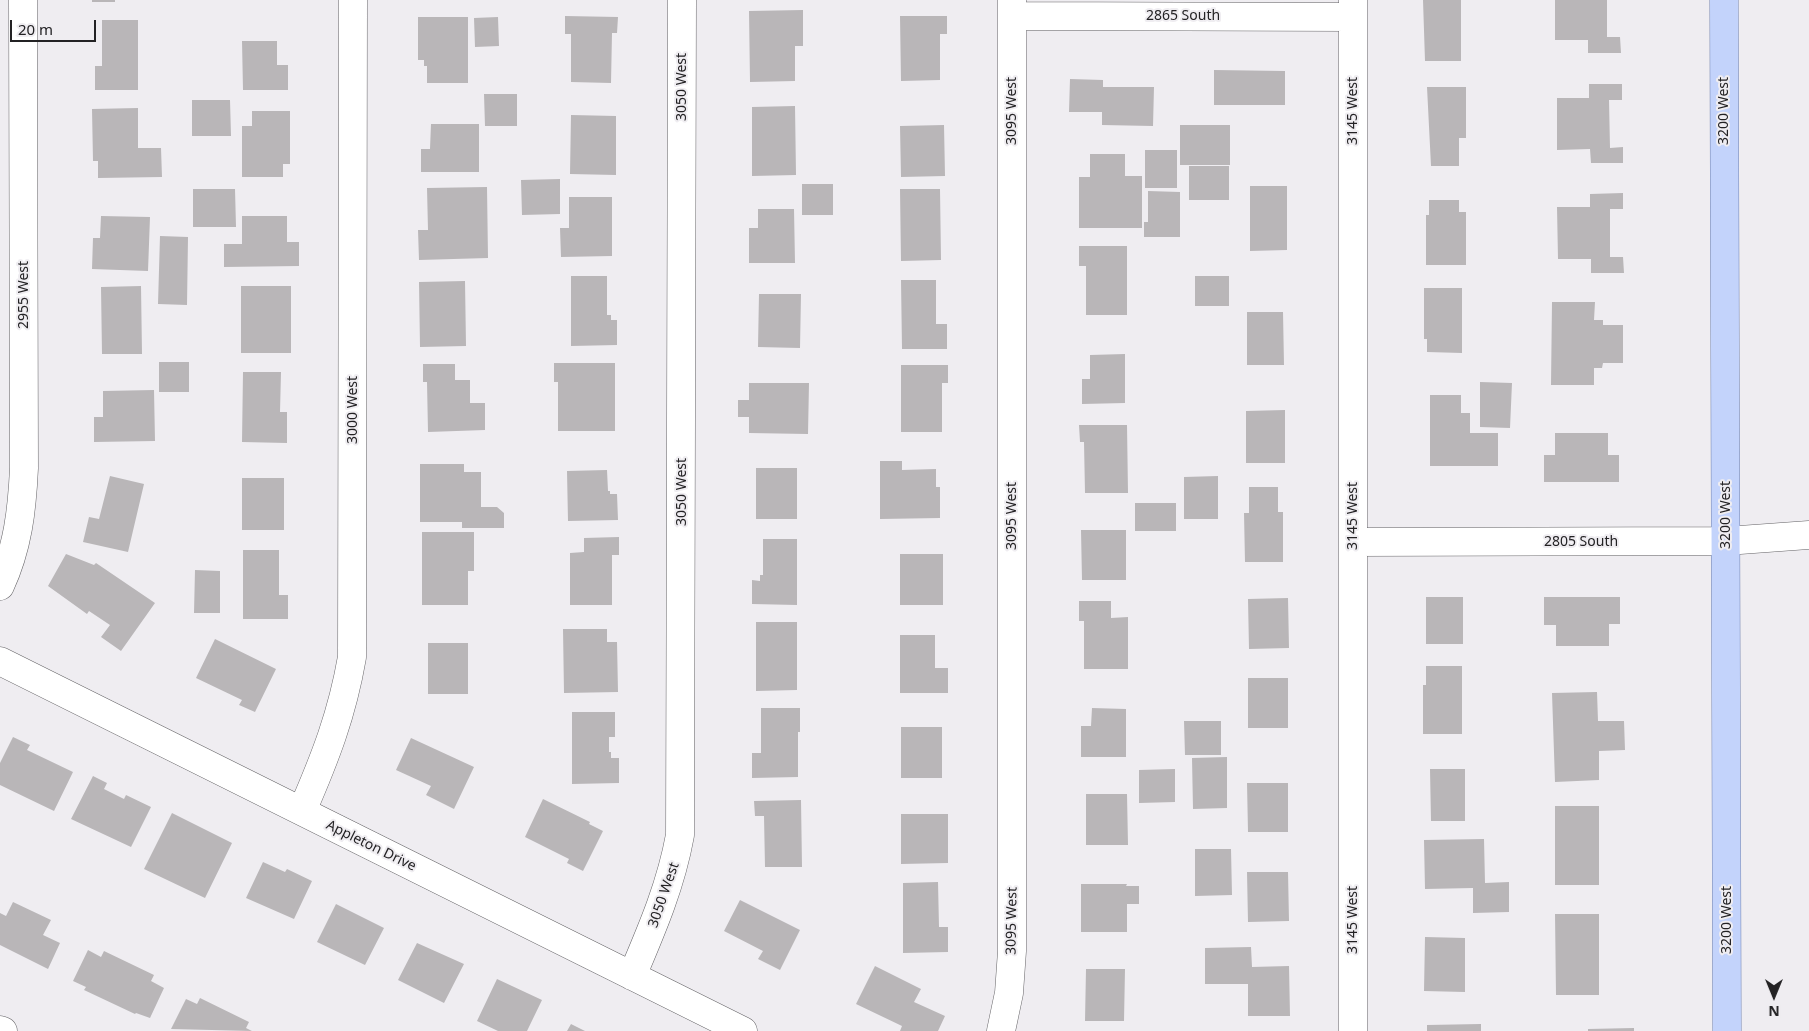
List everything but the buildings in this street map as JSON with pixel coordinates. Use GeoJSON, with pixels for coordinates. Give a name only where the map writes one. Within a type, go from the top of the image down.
{"type":"FeatureCollection","features":[{"type":"Feature","properties":{"kind":"main road","name":"3200 West"},"geometry":{"type":"LineString","coordinates":[[1724,0],[1727,1031]]}},
{"type":"Feature","properties":{"kind":"street","name":"2955 West"},"geometry":{"type":"LineString","coordinates":[[0,586],[12,561],[19,531],[24,468],[23,0]]}},
{"type":"Feature","properties":{"kind":"street","name":"3000 West"},"geometry":{"type":"LineString","coordinates":[[302,812],[335,732],[345,699],[352,656],[353,0]]}},
{"type":"Feature","properties":{"kind":"street","name":"3050 West"},"geometry":{"type":"LineString","coordinates":[[632,976],[666,896],[675,866],[680,836],[682,0]]}},
{"type":"Feature","properties":{"kind":"street","name":"2865 South"},"geometry":{"type":"LineString","coordinates":[[1012,8],[1353,8]]}},
{"type":"Feature","properties":{"kind":"street","name":"3095 West"},"geometry":{"type":"LineString","coordinates":[[1001,1031],[1009,993],[1012,951],[1012,8]]}},
{"type":"Feature","properties":{"kind":"street","name":"3145 West"},"geometry":{"type":"LineString","coordinates":[[1353,8],[1354,1031]]}},
{"type":"Feature","properties":{"kind":"street","name":"2805 South"},"geometry":{"type":"LineString","coordinates":[[1353,542],[1726,541],[1809,535]]}},
{"type":"Feature","properties":{"kind":"street","name":"Appleton Drive"},"geometry":{"type":"LineString","coordinates":[[0,661],[743,1031]]}}]}
